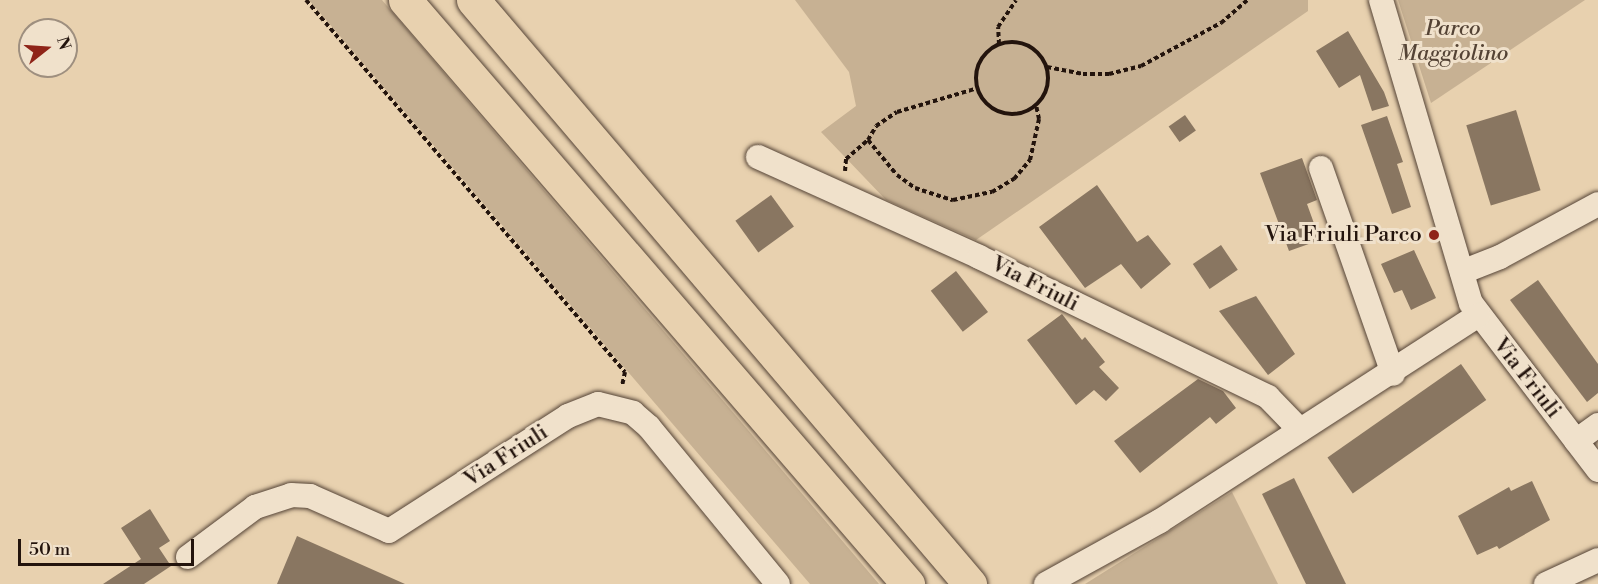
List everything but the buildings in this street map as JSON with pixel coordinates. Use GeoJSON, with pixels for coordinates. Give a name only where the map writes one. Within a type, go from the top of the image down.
{"type":"FeatureCollection","features":[{"type":"Feature","properties":{"kind":"highway"},"geometry":{"type":"LineString","coordinates":[[405,0],[908,584]]}},
{"type":"Feature","properties":{"kind":"highway"},"geometry":{"type":"LineString","coordinates":[[473,0],[970,584]]}},
{"type":"Feature","properties":{"kind":"street","name":"Via Friuli"},"geometry":{"type":"LineString","coordinates":[[1381,0],[1462,272],[1478,315],[1598,470]]}},
{"type":"Feature","properties":{"kind":"street","name":"Via Friuli"},"geometry":{"type":"LineString","coordinates":[[758,157],[979,257],[1268,397],[1300,430]]}},
{"type":"Feature","properties":{"kind":"street"},"geometry":{"type":"LineString","coordinates":[[1322,168],[1393,374]]}},
{"type":"Feature","properties":{"kind":"street"},"geometry":{"type":"LineString","coordinates":[[1462,272],[1500,257],[1598,204]]}},
{"type":"Feature","properties":{"kind":"street","name":"Via Friuli"},"geometry":{"type":"LineString","coordinates":[[1046,584],[1161,521],[1300,430],[1393,374],[1478,315]]}},
{"type":"Feature","properties":{"kind":"street","name":"Via Friuli"},"geometry":{"type":"LineString","coordinates":[[188,557],[255,507],[291,495],[310,496],[389,531],[583,408],[598,404],[618,407]]}},
{"type":"Feature","properties":{"kind":"street"},"geometry":{"type":"LineString","coordinates":[[618,407],[649,427],[778,584]]}},
{"type":"Feature","properties":{"kind":"street","name":"Via Friuli"},"geometry":{"type":"LineString","coordinates":[[1576,441],[1598,425]]}},
{"type":"Feature","properties":{"kind":"street"},"geometry":{"type":"LineString","coordinates":[[1546,584],[1598,560]]}},
{"type":"Feature","properties":{"kind":"path"},"geometry":{"type":"LineString","coordinates":[[306,0],[625,372],[618,407]]}},
{"type":"Feature","properties":{"kind":"path"},"geometry":{"type":"LineString","coordinates":[[999,44],[998,27],[1016,0]]}},
{"type":"Feature","properties":{"kind":"path"},"geometry":{"type":"LineString","coordinates":[[1047,68],[1101,74],[1141,66],[1221,23],[1247,0]]}},
{"type":"Feature","properties":{"kind":"path"},"geometry":{"type":"LineString","coordinates":[[1018,42],[1033,48],[1047,68],[1047,90],[1036,105],[1011,114],[993,108],[978,88],[976,76],[982,58],[999,44],[1018,42]]}},
{"type":"Feature","properties":{"kind":"path"},"geometry":{"type":"LineString","coordinates":[[842,196],[846,159],[868,140],[876,126],[897,112],[978,88]]}},
{"type":"Feature","properties":{"kind":"path"},"geometry":{"type":"LineString","coordinates":[[868,140],[897,175],[915,188],[953,200],[974,198],[1014,179],[1030,160],[1040,119],[1036,105]]}},
{"type":"Feature","properties":{"kind":"green space"},"geometry":{"type":"Polygon","coordinates":[[[309,0],[382,0],[879,584],[810,584],[309,0]]]}},
{"type":"Feature","properties":{"kind":"green space"},"geometry":{"type":"Polygon","coordinates":[[[795,0],[1308,0],[1308,11],[976,240],[886,200],[821,132],[856,106],[849,72],[795,0]]]}},
{"type":"Feature","properties":{"kind":"green space","name":"Parco Maggiolino"},"geometry":{"type":"Polygon","coordinates":[[[1398,0],[1585,0],[1431,103],[1398,0]]]}},
{"type":"Feature","properties":{"kind":"green space"},"geometry":{"type":"Polygon","coordinates":[[[1232,492],[1278,584],[1085,584],[1232,492]]]}},
{"type":"Feature","properties":{"kind":"place","name":"Via Friuli Parco"},"geometry":{"type":"Point","coordinates":[1434,235]}}]}
